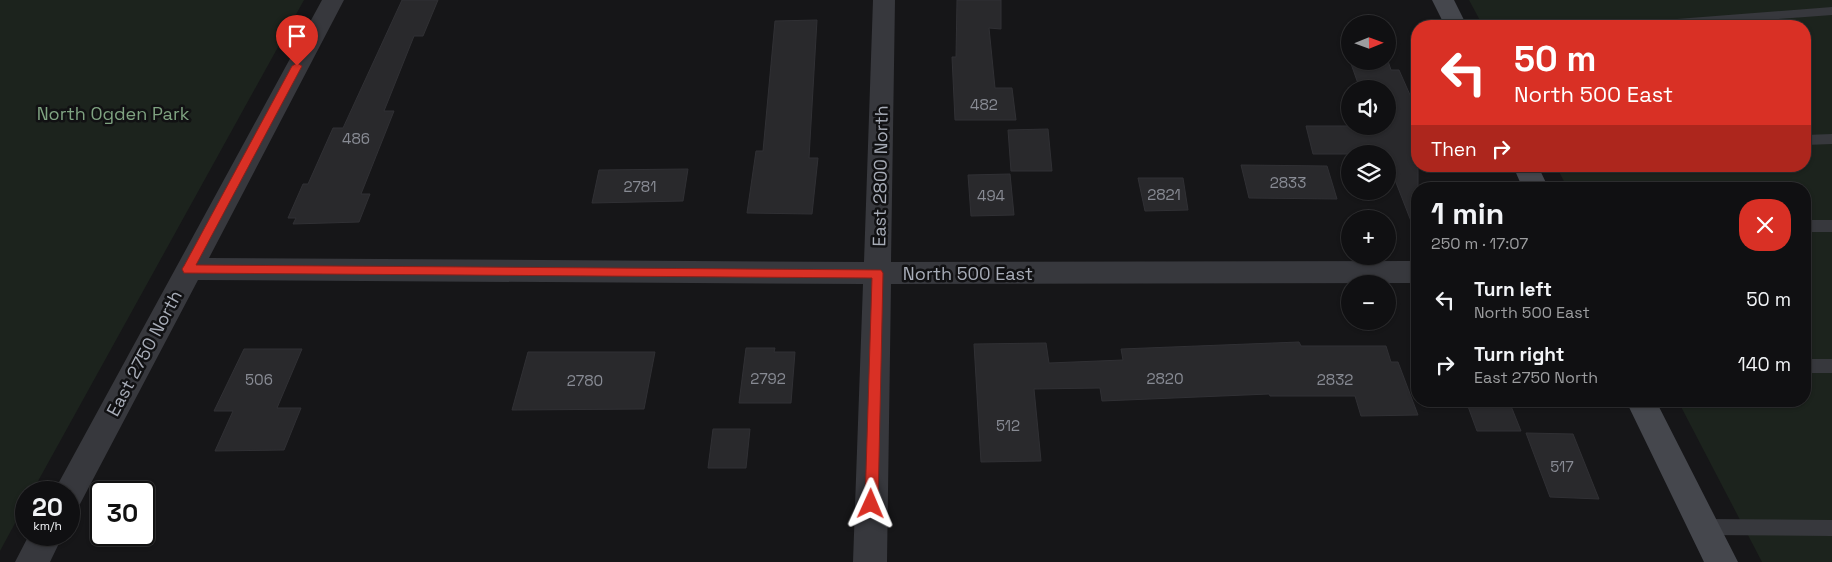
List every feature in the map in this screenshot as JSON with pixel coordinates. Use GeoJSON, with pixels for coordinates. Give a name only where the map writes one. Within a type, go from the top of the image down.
{"type":"FeatureCollection","features":[{"type":"Feature","properties":{"kind":"street","name":"East 2750 North"},"geometry":{"type":"LineString","coordinates":[[76,481],[333,0]]}},
{"type":"Feature","properties":{"kind":"street","name":"East 2800 North"},"geometry":{"type":"LineString","coordinates":[[870,562],[884,0]]}},
{"type":"Feature","properties":{"kind":"street"},"geometry":{"type":"LineString","coordinates":[[1442,0],[1453,20]]}},
{"type":"Feature","properties":{"kind":"street","name":"North 500 East"},"geometry":{"type":"LineString","coordinates":[[188,269],[878,273],[1411,272]]}},
{"type":"Feature","properties":{"kind":"street"},"geometry":{"type":"LineString","coordinates":[[1644,407],[1720,562]]}},
{"type":"Feature","properties":{"kind":"street"},"geometry":{"type":"LineString","coordinates":[[32,562],[41,546]]}},
{"type":"Feature","properties":{"kind":"lane"},"geometry":{"type":"LineString","coordinates":[[1716,20],[1832,11]]}},
{"type":"Feature","properties":{"kind":"lane"},"geometry":{"type":"LineString","coordinates":[[1811,140],[1832,139]]}},
{"type":"Feature","properties":{"kind":"lane"},"geometry":{"type":"LineString","coordinates":[[1811,226],[1832,226]]}},
{"type":"Feature","properties":{"kind":"lane"},"geometry":{"type":"LineString","coordinates":[[1811,366],[1832,366]]}},
{"type":"Feature","properties":{"kind":"lane"},"geometry":{"type":"LineString","coordinates":[[1703,527],[1832,528]]}},
{"type":"Feature","properties":{"kind":"green space","name":"North Ogden Park"},"geometry":{"type":"Polygon","coordinates":[[[0,0],[304,0],[38,481],[15,481],[15,523],[0,551],[0,0]]]}},
{"type":"Feature","properties":{"kind":"green space"},"geometry":{"type":"Polygon","coordinates":[[[1469,0],[1832,0],[1832,562],[1762,562],[1681,407],[1811,407],[1811,182],[1564,182],[1559,172],[1811,172],[1811,20],[1480,20],[1469,0]]]}},
{"type":"Feature","properties":{"kind":"building"},"geometry":{"type":"Polygon","coordinates":[[[402,0],[438,0],[423,36],[414,36],[384,111],[394,111],[361,194],[370,194],[359,222],[293,224],[296,218],[288,218],[303,184],[308,184],[333,128],[343,128],[402,0]]]}},
{"type":"Feature","properties":{"kind":"building"},"geometry":{"type":"Polygon","coordinates":[[[957,0],[1001,0],[1001,29],[989,28],[995,88],[1012,88],[1016,120],[955,120],[952,57],[956,57],[957,0]]]}},
{"type":"Feature","properties":{"kind":"building"},"geometry":{"type":"Polygon","coordinates":[[[817,20],[809,158],[818,158],[812,214],[747,213],[756,151],[763,151],[775,21],[817,20]]]}},
{"type":"Feature","properties":{"kind":"building"},"geometry":{"type":"Polygon","coordinates":[[[1353,70],[1399,70],[1411,97],[1411,172],[1418,172],[1418,182],[1411,182],[1411,221],[1396,183],[1396,145],[1341,145],[1341,154],[1313,154],[1306,126],[1341,126],[1341,135],[1396,135],[1396,80],[1357,80],[1353,70]]]}},
{"type":"Feature","properties":{"kind":"building"},"geometry":{"type":"Polygon","coordinates":[[[1048,129],[1052,171],[1011,171],[1008,130],[1048,129]]]}},
{"type":"Feature","properties":{"kind":"building"},"geometry":{"type":"Polygon","coordinates":[[[1241,165],[1327,166],[1337,199],[1249,198],[1241,165]]]}},
{"type":"Feature","properties":{"kind":"building"},"geometry":{"type":"Polygon","coordinates":[[[688,169],[683,201],[592,203],[599,170],[688,169]]]}},
{"type":"Feature","properties":{"kind":"building"},"geometry":{"type":"Polygon","coordinates":[[[1010,174],[1014,215],[971,216],[968,175],[1010,174]]]}},
{"type":"Feature","properties":{"kind":"building"},"geometry":{"type":"Polygon","coordinates":[[[1138,178],[1183,178],[1188,210],[1145,211],[1138,178]]]}},
{"type":"Feature","properties":{"kind":"building"},"geometry":{"type":"Polygon","coordinates":[[[1299,342],[1301,346],[1386,346],[1391,362],[1398,362],[1411,396],[1411,407],[1415,407],[1418,415],[1361,416],[1355,396],[1270,396],[1269,394],[1102,401],[1100,388],[1034,389],[1041,461],[981,462],[974,344],[1046,343],[1049,363],[1123,360],[1121,349],[1299,342]]]}},
{"type":"Feature","properties":{"kind":"building"},"geometry":{"type":"Polygon","coordinates":[[[746,348],[775,348],[774,352],[795,352],[791,403],[739,403],[746,348]]]}},
{"type":"Feature","properties":{"kind":"building"},"geometry":{"type":"Polygon","coordinates":[[[244,349],[302,349],[277,408],[301,408],[284,450],[215,451],[233,411],[214,411],[244,349]]]}},
{"type":"Feature","properties":{"kind":"building"},"geometry":{"type":"Polygon","coordinates":[[[528,352],[655,352],[644,409],[512,410],[528,352]]]}},
{"type":"Feature","properties":{"kind":"building"},"geometry":{"type":"Polygon","coordinates":[[[1468,407],[1511,407],[1521,431],[1477,431],[1468,407]]]}},
{"type":"Feature","properties":{"kind":"building"},"geometry":{"type":"Polygon","coordinates":[[[713,429],[750,429],[746,468],[708,468],[713,429]]]}},
{"type":"Feature","properties":{"kind":"building"},"geometry":{"type":"Polygon","coordinates":[[[1526,433],[1573,434],[1599,499],[1550,497],[1526,433]]]}},
{"type":"Feature","properties":{"kind":"route"},"geometry":{"type":"LineString","coordinates":[[297,66],[188,269],[878,273],[871,504]]}}]}
